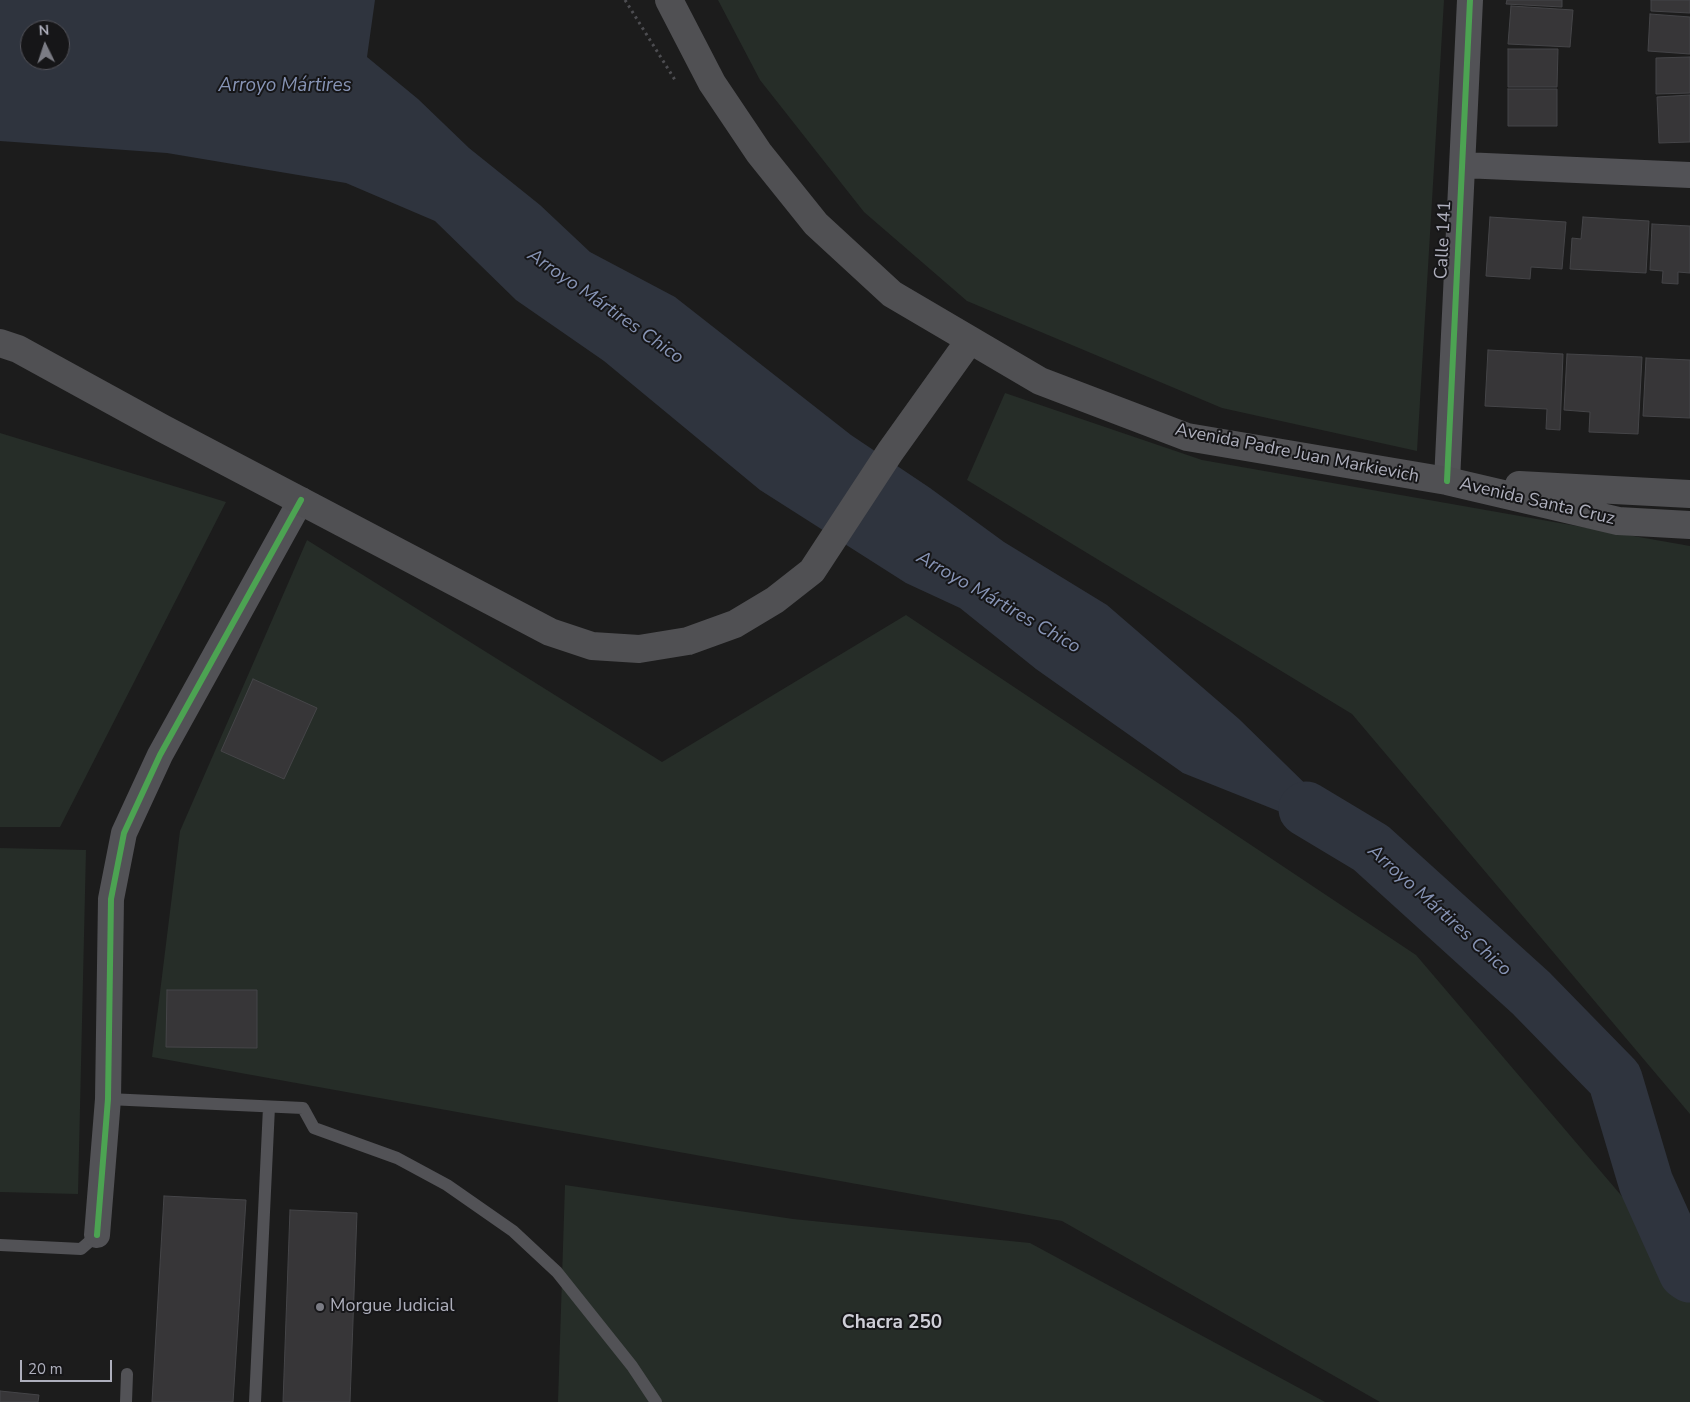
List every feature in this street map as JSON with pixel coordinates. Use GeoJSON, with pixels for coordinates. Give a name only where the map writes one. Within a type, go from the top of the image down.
{"type":"FeatureCollection","features":[{"type":"Feature","properties":{"kind":"main road","name":"Avenida Padre Juan Markievich"},"geometry":{"type":"LineString","coordinates":[[669,0],[712,83],[759,153],[816,224],[892,294],[1040,381],[1187,437],[1447,481]]}},
{"type":"Feature","properties":{"kind":"main road"},"geometry":{"type":"LineString","coordinates":[[0,343],[18,349],[162,428],[550,632],[592,646],[639,649],[688,641],[734,624],[775,600],[812,571],[890,452],[970,340]]}},
{"type":"Feature","properties":{"kind":"main road","name":"Avenida Santa Cruz"},"geometry":{"type":"LineString","coordinates":[[1447,481],[1690,494]]}},
{"type":"Feature","properties":{"kind":"main road","name":"Avenida Santa Cruz"},"geometry":{"type":"LineString","coordinates":[[1447,481],[1618,521],[1690,525]]}},
{"type":"Feature","properties":{"kind":"street","name":"Calle 141"},"geometry":{"type":"LineString","coordinates":[[1447,481],[1470,0]]}},
{"type":"Feature","properties":{"kind":"street"},"geometry":{"type":"LineString","coordinates":[[1462,165],[1690,175]]}},
{"type":"Feature","properties":{"kind":"street"},"geometry":{"type":"LineString","coordinates":[[97,1235],[108,1099],[111,899],[124,832],[160,755],[301,500]]}},
{"type":"Feature","properties":{"kind":"lane"},"geometry":{"type":"LineString","coordinates":[[108,1099],[302,1108],[314,1128],[397,1158],[447,1185],[513,1231],[557,1272],[632,1366],[656,1402]]}},
{"type":"Feature","properties":{"kind":"lane"},"geometry":{"type":"LineString","coordinates":[[256,1402],[269,1107]]}},
{"type":"Feature","properties":{"kind":"lane"},"geometry":{"type":"LineString","coordinates":[[0,1245],[81,1248],[97,1235]]}},
{"type":"Feature","properties":{"kind":"lane"},"geometry":{"type":"LineString","coordinates":[[126,1402],[127,1374]]}},
{"type":"Feature","properties":{"kind":"shaded area"},"geometry":{"type":"Polygon","coordinates":[[[718,0],[1444,0],[1417,451],[1222,408],[967,301],[864,212],[760,80],[718,0]]]}},
{"type":"Feature","properties":{"kind":"shaded area"},"geometry":{"type":"Polygon","coordinates":[[[1005,393],[1202,460],[1690,546],[1690,1114],[1352,714],[967,480],[1005,393]]]}},
{"type":"Feature","properties":{"kind":"shaded area"},"geometry":{"type":"Polygon","coordinates":[[[0,433],[226,502],[60,827],[0,827],[0,433]]]}},
{"type":"Feature","properties":{"kind":"shaded area"},"geometry":{"type":"Polygon","coordinates":[[[307,540],[662,762],[906,615],[1416,955],[1690,1276],[1690,1402],[1380,1402],[1062,1221],[152,1057],[180,831],[307,540]]]}},
{"type":"Feature","properties":{"kind":"shaded area"},"geometry":{"type":"Polygon","coordinates":[[[0,848],[86,850],[78,1194],[0,1192],[0,848]]]}},
{"type":"Feature","properties":{"kind":"shaded area"},"geometry":{"type":"Polygon","coordinates":[[[565,1185],[793,1219],[1030,1243],[1325,1402],[558,1402],[565,1185]]]}},
{"type":"Feature","properties":{"kind":"water","name":"Arroyo Mártires"},"geometry":{"type":"Polygon","coordinates":[[[0,0],[375,0],[367,57],[418,99],[469,148],[540,205],[590,252],[675,297],[851,435],[930,488],[1004,542],[1107,605],[1239,719],[1371,848],[1183,773],[1036,669],[960,608],[906,583],[760,490],[604,361],[516,300],[435,221],[346,183],[167,153],[0,141],[0,0]]]}},
{"type":"Feature","properties":{"kind":"building"},"geometry":{"type":"Polygon","coordinates":[[[1507,0],[1562,0],[1562,7],[1506,4],[1507,0]]]}},
{"type":"Feature","properties":{"kind":"building"},"geometry":{"type":"Polygon","coordinates":[[[1651,0],[1690,0],[1690,13],[1651,11],[1651,0]]]}},
{"type":"Feature","properties":{"kind":"building"},"geometry":{"type":"Polygon","coordinates":[[[1511,6],[1573,10],[1570,47],[1508,44],[1511,6]]]}},
{"type":"Feature","properties":{"kind":"building"},"geometry":{"type":"Polygon","coordinates":[[[1650,14],[1690,17],[1690,54],[1648,51],[1650,14]]]}},
{"type":"Feature","properties":{"kind":"building"},"geometry":{"type":"Polygon","coordinates":[[[1508,49],[1558,49],[1557,87],[1508,87],[1508,49]]]}},
{"type":"Feature","properties":{"kind":"building"},"geometry":{"type":"Polygon","coordinates":[[[1690,57],[1690,93],[1656,94],[1656,58],[1690,57]]]}},
{"type":"Feature","properties":{"kind":"building"},"geometry":{"type":"Polygon","coordinates":[[[1508,89],[1557,89],[1557,126],[1508,126],[1508,89]]]}},
{"type":"Feature","properties":{"kind":"building"},"geometry":{"type":"Polygon","coordinates":[[[1690,95],[1690,142],[1659,143],[1657,97],[1690,95]]]}},
{"type":"Feature","properties":{"kind":"building"},"geometry":{"type":"Polygon","coordinates":[[[1490,217],[1566,222],[1562,269],[1531,267],[1530,279],[1486,276],[1490,217]]]}},
{"type":"Feature","properties":{"kind":"building"},"geometry":{"type":"Polygon","coordinates":[[[1583,217],[1649,221],[1646,273],[1570,269],[1572,238],[1581,239],[1583,217]]]}},
{"type":"Feature","properties":{"kind":"building"},"geometry":{"type":"Polygon","coordinates":[[[1652,224],[1690,226],[1690,273],[1678,272],[1678,284],[1662,283],[1663,271],[1650,270],[1652,224]]]}},
{"type":"Feature","properties":{"kind":"building"},"geometry":{"type":"Polygon","coordinates":[[[1488,350],[1563,354],[1560,430],[1546,429],[1547,409],[1485,406],[1488,350]]]}},
{"type":"Feature","properties":{"kind":"building"},"geometry":{"type":"Polygon","coordinates":[[[1567,354],[1642,357],[1638,434],[1589,432],[1590,412],[1564,410],[1567,354]]]}},
{"type":"Feature","properties":{"kind":"building"},"geometry":{"type":"Polygon","coordinates":[[[1646,358],[1690,360],[1690,418],[1643,416],[1646,358]]]}},
{"type":"Feature","properties":{"kind":"building"},"geometry":{"type":"Polygon","coordinates":[[[253,679],[317,708],[284,779],[221,751],[253,679]]]}},
{"type":"Feature","properties":{"kind":"building"},"geometry":{"type":"Polygon","coordinates":[[[167,990],[257,990],[257,1048],[166,1047],[167,990]]]}},
{"type":"Feature","properties":{"kind":"building"},"geometry":{"type":"Polygon","coordinates":[[[164,1196],[246,1200],[233,1402],[152,1402],[164,1196]]]}},
{"type":"Feature","properties":{"kind":"building","name":"Morgue Judicial"},"geometry":{"type":"Polygon","coordinates":[[[290,1210],[357,1213],[350,1402],[283,1402],[290,1210]]]}},
{"type":"Feature","properties":{"kind":"building"},"geometry":{"type":"Polygon","coordinates":[[[0,1391],[39,1395],[38,1402],[0,1402],[0,1391]]]}},
{"type":"Feature","properties":{"kind":"waterway","name":"Arroyo Mártires Chico"},"geometry":{"type":"LineString","coordinates":[[1306,809],[1371,848],[1531,993],[1615,1079],[1646,1183],[1686,1272],[1690,1275]]}},
{"type":"Feature","properties":{"kind":"cycle path"},"geometry":{"type":"LineString","coordinates":[[1447,481],[1470,0]]}},
{"type":"Feature","properties":{"kind":"cycle path"},"geometry":{"type":"LineString","coordinates":[[97,1235],[108,1099],[111,899],[124,833],[160,755],[301,500]]}},
{"type":"Feature","properties":{"kind":"place","name":"Morgue Judicial"},"geometry":{"type":"Point","coordinates":[320,1307]}},
{"type":"Feature","properties":{"kind":"district","name":"Chacra 250"},"geometry":{"type":"Point","coordinates":[892,1323]}}]}
